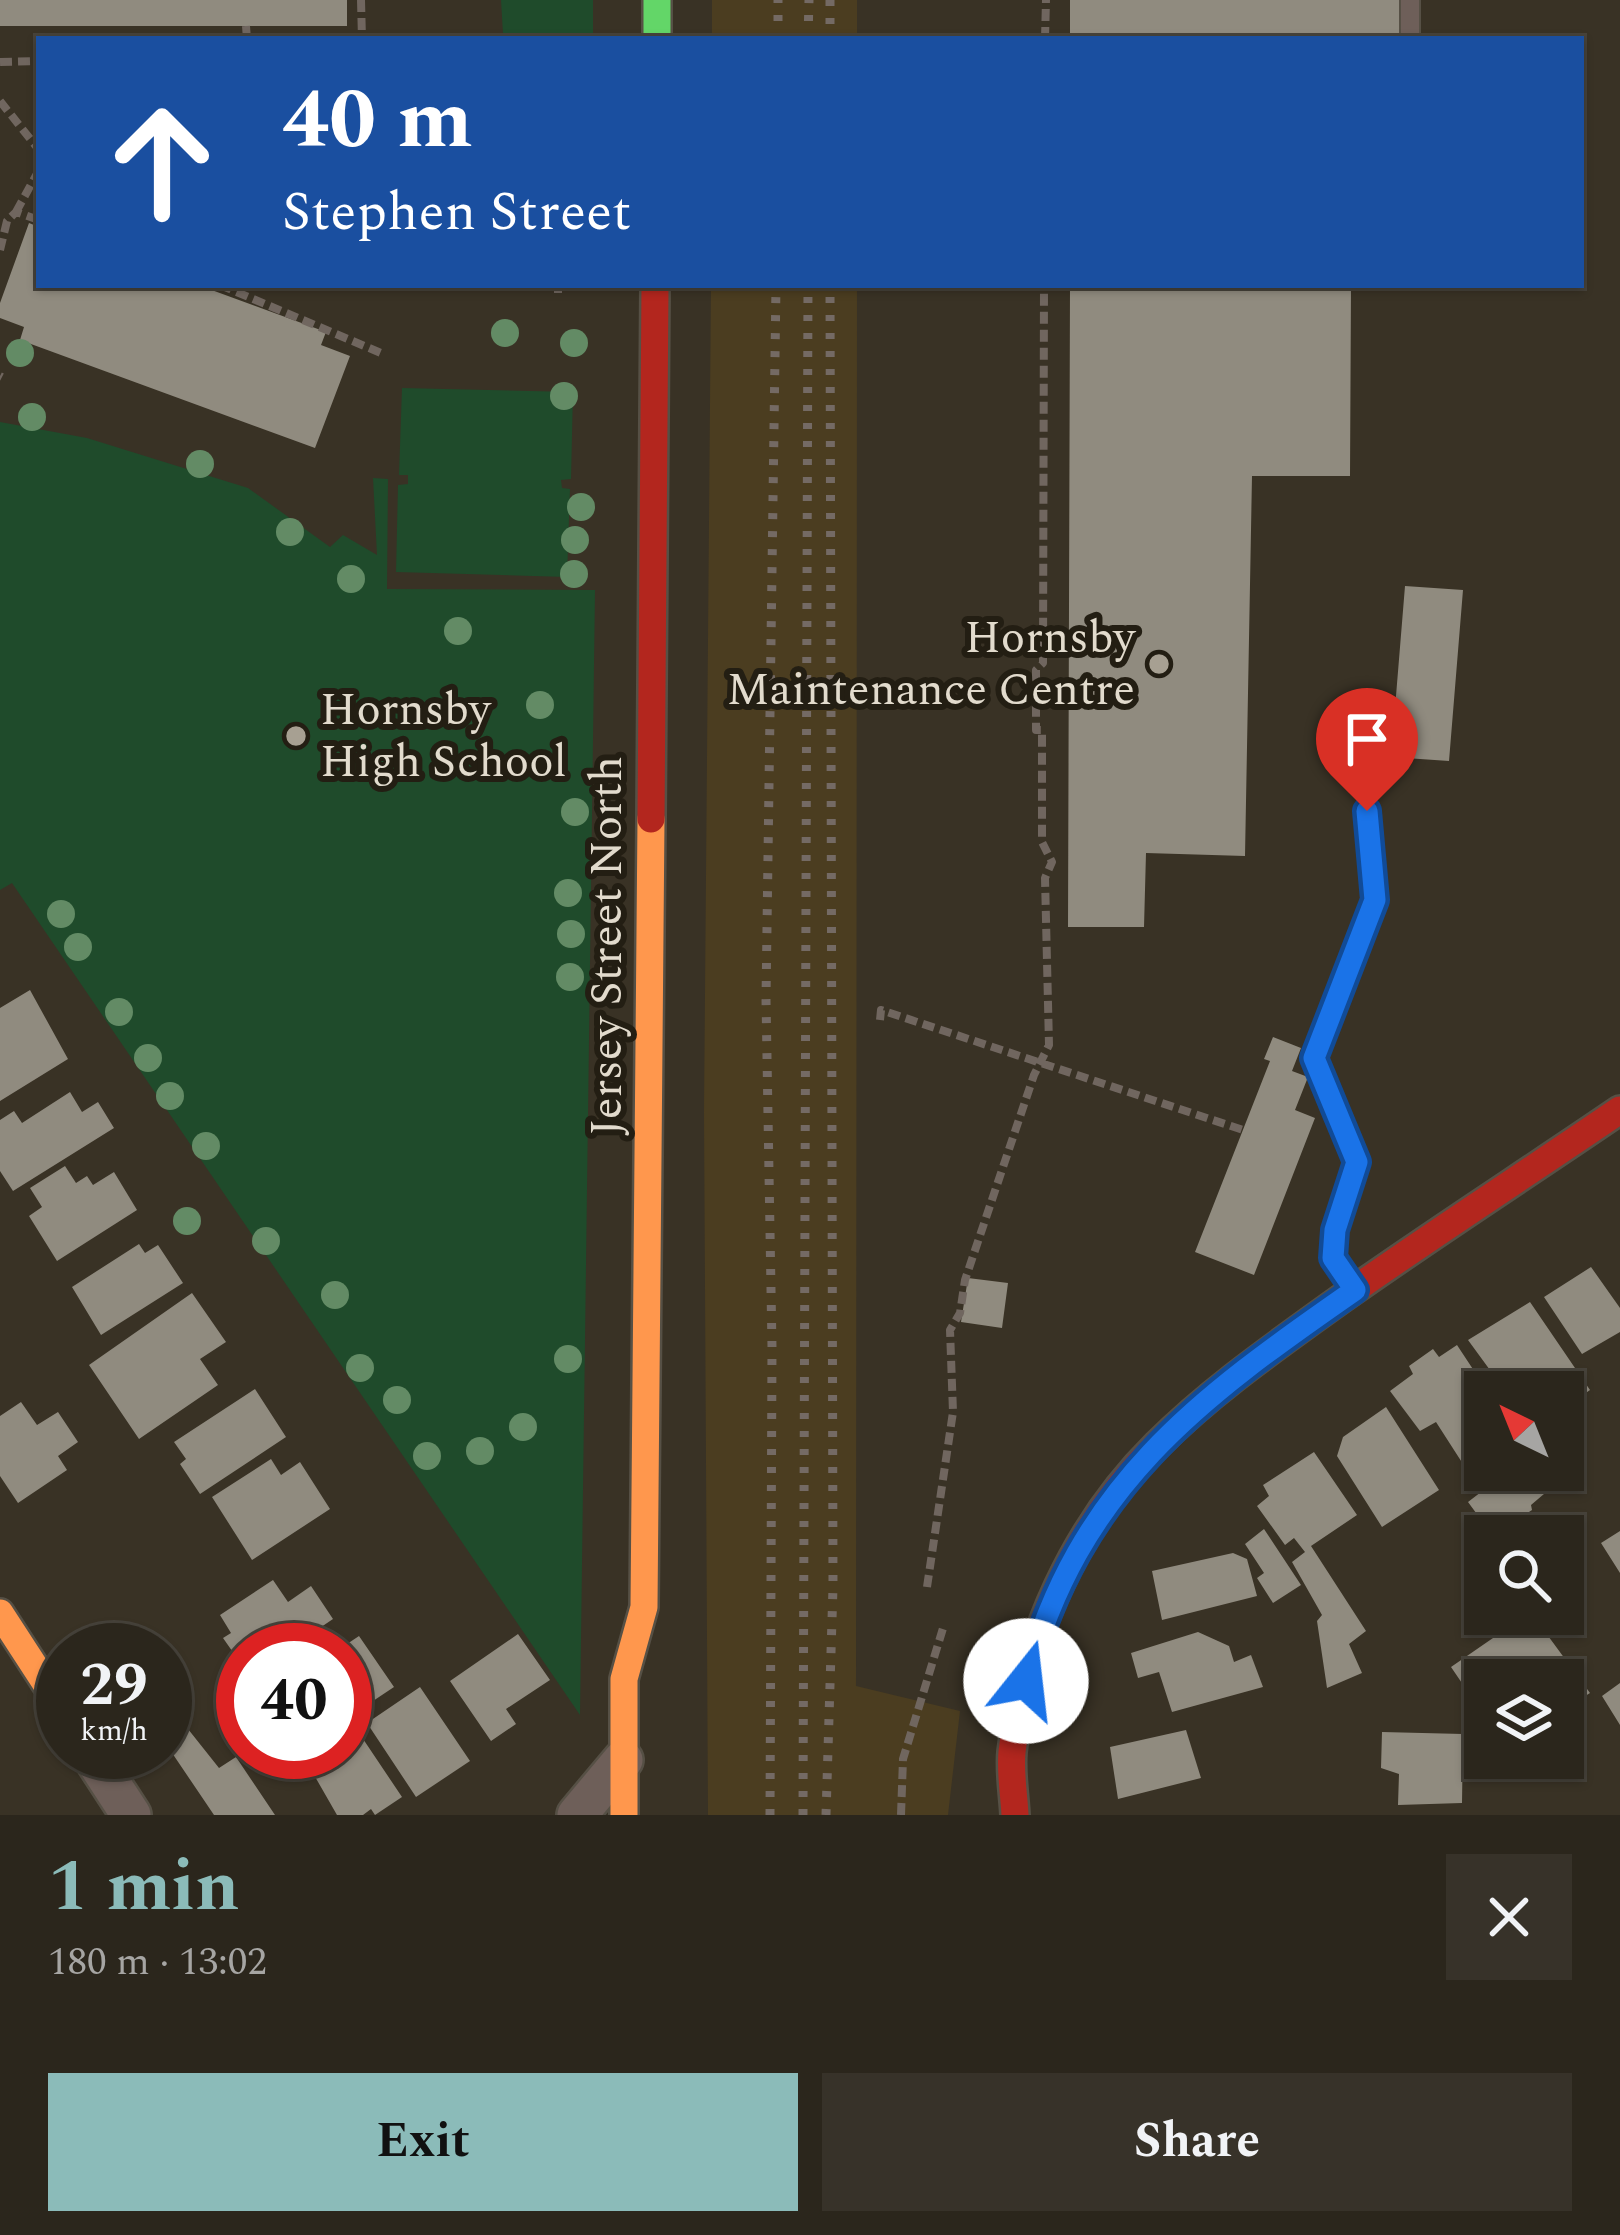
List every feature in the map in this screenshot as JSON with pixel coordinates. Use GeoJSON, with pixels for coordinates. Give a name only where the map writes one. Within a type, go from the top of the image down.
{"type":"FeatureCollection","features":[{"type":"Feature","properties":{"kind":"main road"},"geometry":{"type":"LineString","coordinates":[[657,0],[657,36]]}},
{"type":"Feature","properties":{"kind":"main road","name":"Jersey Street North"},"geometry":{"type":"LineString","coordinates":[[624,1815],[624,1679],[644,1607],[655,288]]}},
{"type":"Feature","properties":{"kind":"main road"},"geometry":{"type":"LineString","coordinates":[[1015,1815],[1011,1756],[1026,1681],[1050,1602],[1078,1548],[1139,1463],[1199,1406],[1355,1290],[1620,1110]]}},
{"type":"Feature","properties":{"kind":"main road","name":"Jersey Street North"},"geometry":{"type":"LineString","coordinates":[[644,1607],[657,1653]]}},
{"type":"Feature","properties":{"kind":"main road"},"geometry":{"type":"LineString","coordinates":[[0,1613],[36,1668]]}},
{"type":"Feature","properties":{"kind":"street"},"geometry":{"type":"LineString","coordinates":[[577,1815],[623,1759]]}},
{"type":"Feature","properties":{"kind":"street"},"geometry":{"type":"LineString","coordinates":[[108,1779],[131,1815]]}},
{"type":"Feature","properties":{"kind":"lane"},"geometry":{"type":"LineString","coordinates":[[1410,0],[1410,34]]}},
{"type":"Feature","properties":{"kind":"lane"},"geometry":{"type":"LineString","coordinates":[[1355,1290],[1333,1258],[1335,1230],[1357,1162],[1314,1058],[1375,900],[1367,811]]}},
{"type":"Feature","properties":{"kind":"path"},"geometry":{"type":"LineString","coordinates":[[361,0],[362,36]]}},
{"type":"Feature","properties":{"kind":"path"},"geometry":{"type":"LineString","coordinates":[[1046,0],[1046,36]]}},
{"type":"Feature","properties":{"kind":"path"},"geometry":{"type":"LineString","coordinates":[[246,26],[248,36]]}},
{"type":"Feature","properties":{"kind":"path"},"geometry":{"type":"LineString","coordinates":[[0,62],[36,61]]}},
{"type":"Feature","properties":{"kind":"path"},"geometry":{"type":"LineString","coordinates":[[0,101],[36,146]]}},
{"type":"Feature","properties":{"kind":"path"},"geometry":{"type":"LineString","coordinates":[[0,250],[7,221],[36,175]]}},
{"type":"Feature","properties":{"kind":"path"},"geometry":{"type":"LineString","coordinates":[[16,212],[36,219]]}},
{"type":"Feature","properties":{"kind":"path"},"geometry":{"type":"LineString","coordinates":[[227,288],[381,352]]}},
{"type":"Feature","properties":{"kind":"path"},"geometry":{"type":"LineString","coordinates":[[927,1587],[953,1412],[950,1330],[960,1313],[965,1280],[1049,1045],[1045,878],[1052,862],[1042,842],[1042,730],[1036,730],[1036,670],[1043,663],[1044,288]]}},
{"type":"Feature","properties":{"kind":"path"},"geometry":{"type":"LineString","coordinates":[[880,1020],[881,1010],[1244,1130]]}},
{"type":"Feature","properties":{"kind":"path"},"geometry":{"type":"LineString","coordinates":[[901,1815],[902,1759],[944,1625]]}},
{"type":"Feature","properties":{"kind":"shaded area"},"geometry":{"type":"Polygon","coordinates":[[[712,0],[857,0],[857,36],[712,36],[712,0]]]}},
{"type":"Feature","properties":{"kind":"shaded area"},"geometry":{"type":"Polygon","coordinates":[[[711,288],[857,288],[856,1686],[960,1711],[948,1815],[708,1815],[704,1112],[711,288]]]}},
{"type":"Feature","properties":{"kind":"green space"},"geometry":{"type":"Polygon","coordinates":[[[501,0],[593,0],[593,34],[503,34],[501,0]]]}},
{"type":"Feature","properties":{"kind":"green space"},"geometry":{"type":"Polygon","coordinates":[[[402,388],[573,392],[571,479],[561,480],[562,488],[570,489],[567,577],[396,572],[398,485],[408,484],[408,475],[399,475],[402,388]]]}},
{"type":"Feature","properties":{"kind":"green space","name":"Hornsby High School"},"geometry":{"type":"Polygon","coordinates":[[[0,422],[87,438],[248,488],[330,547],[343,535],[377,555],[373,478],[388,479],[387,589],[595,590],[580,1715],[12,883],[0,890],[0,422]]]}},
{"type":"Feature","properties":{"kind":"building"},"geometry":{"type":"Polygon","coordinates":[[[0,0],[347,0],[347,26],[0,26],[0,0]]]}},
{"type":"Feature","properties":{"kind":"building"},"geometry":{"type":"Polygon","coordinates":[[[1070,0],[1403,0],[1405,36],[1070,36],[1070,0]]]}},
{"type":"Feature","properties":{"kind":"building"},"geometry":{"type":"Polygon","coordinates":[[[29,223],[36,226],[36,288],[206,288],[326,332],[321,345],[350,356],[315,448],[20,340],[24,327],[0,318],[0,303],[29,223]]]}},
{"type":"Feature","properties":{"kind":"building","name":"Hornsby Maintenance Centre"},"geometry":{"type":"Polygon","coordinates":[[[1070,288],[1351,288],[1350,476],[1252,476],[1245,856],[1146,853],[1144,927],[1068,927],[1070,288]]]}},
{"type":"Feature","properties":{"kind":"building"},"geometry":{"type":"Polygon","coordinates":[[[1405,586],[1463,590],[1449,761],[1391,757],[1405,586]]]}},
{"type":"Feature","properties":{"kind":"building"},"geometry":{"type":"Polygon","coordinates":[[[30,990],[68,1059],[0,1101],[0,1008],[30,990]]]}},
{"type":"Feature","properties":{"kind":"building"},"geometry":{"type":"Polygon","coordinates":[[[1273,1037],[1301,1048],[1292,1071],[1308,1077],[1295,1110],[1315,1118],[1254,1275],[1195,1252],[1270,1061],[1264,1059],[1273,1037]]]}},
{"type":"Feature","properties":{"kind":"building"},"geometry":{"type":"Polygon","coordinates":[[[70,1092],[82,1112],[98,1102],[114,1128],[13,1191],[0,1171],[0,1120],[14,1111],[22,1123],[70,1092]]]}},
{"type":"Feature","properties":{"kind":"building"},"geometry":{"type":"Polygon","coordinates":[[[65,1166],[76,1183],[87,1176],[93,1185],[114,1172],[137,1210],[57,1261],[29,1216],[42,1207],[30,1188],[65,1166]]]}},
{"type":"Feature","properties":{"kind":"building"},"geometry":{"type":"Polygon","coordinates":[[[139,1244],[145,1253],[158,1245],[183,1283],[101,1335],[72,1287],[139,1244]]]}},
{"type":"Feature","properties":{"kind":"building"},"geometry":{"type":"Polygon","coordinates":[[[1591,1267],[1620,1308],[1620,1332],[1582,1354],[1544,1297],[1591,1267]]]}},
{"type":"Feature","properties":{"kind":"building"},"geometry":{"type":"Polygon","coordinates":[[[968,1278],[1008,1283],[1002,1328],[961,1322],[968,1278]]]}},
{"type":"Feature","properties":{"kind":"building"},"geometry":{"type":"Polygon","coordinates":[[[192,1293],[226,1342],[200,1359],[218,1385],[139,1439],[89,1365],[192,1293]]]}},
{"type":"Feature","properties":{"kind":"building"},"geometry":{"type":"Polygon","coordinates":[[[1530,1302],[1577,1371],[1491,1371],[1468,1340],[1530,1302]]]}},
{"type":"Feature","properties":{"kind":"building"},"geometry":{"type":"Polygon","coordinates":[[[1457,1345],[1474,1371],[1464,1371],[1464,1466],[1436,1422],[1420,1431],[1390,1391],[1413,1374],[1409,1366],[1433,1349],[1439,1357],[1457,1345]]]}},
{"type":"Feature","properties":{"kind":"building"},"geometry":{"type":"Polygon","coordinates":[[[255,1389],[286,1437],[200,1494],[180,1464],[186,1459],[174,1442],[255,1389]]]}},
{"type":"Feature","properties":{"kind":"building"},"geometry":{"type":"Polygon","coordinates":[[[21,1402],[37,1425],[58,1412],[78,1442],[58,1456],[67,1470],[18,1503],[0,1476],[0,1416],[21,1402]]]}},
{"type":"Feature","properties":{"kind":"building"},"geometry":{"type":"Polygon","coordinates":[[[1386,1407],[1439,1490],[1382,1527],[1337,1456],[1343,1437],[1386,1407]]]}},
{"type":"Feature","properties":{"kind":"building"},"geometry":{"type":"Polygon","coordinates":[[[1314,1452],[1357,1515],[1311,1546],[1366,1631],[1349,1644],[1362,1673],[1327,1688],[1317,1621],[1322,1615],[1292,1562],[1305,1552],[1294,1538],[1285,1545],[1257,1506],[1269,1496],[1263,1485],[1314,1452]]]}},
{"type":"Feature","properties":{"kind":"building"},"geometry":{"type":"Polygon","coordinates":[[[271,1459],[281,1475],[300,1462],[330,1509],[252,1560],[212,1497],[271,1459]]]}},
{"type":"Feature","properties":{"kind":"building"},"geometry":{"type":"Polygon","coordinates":[[[1547,1491],[1524,1515],[1478,1515],[1468,1502],[1481,1492],[1547,1491]]]}},
{"type":"Feature","properties":{"kind":"building"},"geometry":{"type":"Polygon","coordinates":[[[1264,1529],[1301,1585],[1273,1603],[1257,1578],[1264,1573],[1245,1544],[1264,1529]]]}},
{"type":"Feature","properties":{"kind":"building"},"geometry":{"type":"Polygon","coordinates":[[[1620,1531],[1620,1573],[1601,1543],[1620,1531]]]}},
{"type":"Feature","properties":{"kind":"building"},"geometry":{"type":"Polygon","coordinates":[[[1233,1553],[1247,1559],[1257,1596],[1162,1620],[1152,1571],[1233,1553]]]}},
{"type":"Feature","properties":{"kind":"building"},"geometry":{"type":"Polygon","coordinates":[[[273,1580],[288,1602],[311,1586],[333,1619],[327,1623],[225,1623],[220,1615],[273,1580]]]}},
{"type":"Feature","properties":{"kind":"building"},"geometry":{"type":"Polygon","coordinates":[[[1198,1632],[1229,1646],[1234,1662],[1251,1655],[1263,1687],[1172,1712],[1159,1672],[1138,1678],[1131,1653],[1198,1632]]]}},
{"type":"Feature","properties":{"kind":"building"},"geometry":{"type":"Polygon","coordinates":[[[518,1634],[550,1680],[506,1709],[516,1724],[491,1741],[450,1681],[518,1634]]]}},
{"type":"Feature","properties":{"kind":"building"},"geometry":{"type":"Polygon","coordinates":[[[1547,1635],[1565,1659],[1464,1659],[1464,1686],[1451,1667],[1493,1638],[1547,1635]]]}},
{"type":"Feature","properties":{"kind":"building"},"geometry":{"type":"Polygon","coordinates":[[[372,1655],[394,1687],[372,1702],[372,1655]]]}},
{"type":"Feature","properties":{"kind":"building"},"geometry":{"type":"Polygon","coordinates":[[[1620,1683],[1620,1725],[1602,1696],[1620,1683]]]}},
{"type":"Feature","properties":{"kind":"building"},"geometry":{"type":"Polygon","coordinates":[[[420,1687],[470,1761],[416,1797],[372,1731],[372,1720],[420,1687]]]}},
{"type":"Feature","properties":{"kind":"building"},"geometry":{"type":"Polygon","coordinates":[[[1186,1730],[1201,1778],[1118,1799],[1110,1747],[1186,1730]]]}},
{"type":"Feature","properties":{"kind":"building"},"geometry":{"type":"Polygon","coordinates":[[[1382,1732],[1463,1734],[1462,1803],[1398,1805],[1399,1774],[1381,1768],[1382,1732]]]}},
{"type":"Feature","properties":{"kind":"building"},"geometry":{"type":"Polygon","coordinates":[[[192,1734],[216,1764],[216,1779],[251,1779],[275,1815],[214,1815],[190,1779],[192,1734]]]}},
{"type":"Feature","properties":{"kind":"building"},"geometry":{"type":"Polygon","coordinates":[[[372,1752],[402,1797],[375,1815],[371,1809],[363,1815],[337,1815],[316,1779],[372,1779],[372,1752]]]}},
{"type":"Feature","properties":{"kind":"railway"},"geometry":{"type":"LineString","coordinates":[[778,0],[778,36]]}},
{"type":"Feature","properties":{"kind":"railway"},"geometry":{"type":"LineString","coordinates":[[808,36],[809,0]]}},
{"type":"Feature","properties":{"kind":"railway"},"geometry":{"type":"LineString","coordinates":[[830,0],[830,36]]}},
{"type":"Feature","properties":{"kind":"railway"},"geometry":{"type":"LineString","coordinates":[[770,1815],[772,1347],[766,999],[776,288]]}},
{"type":"Feature","properties":{"kind":"railway"},"geometry":{"type":"LineString","coordinates":[[803,1815],[808,288]]}},
{"type":"Feature","properties":{"kind":"railway"},"geometry":{"type":"LineString","coordinates":[[826,1815],[833,1587],[830,288]]}},
{"type":"Feature","properties":{"kind":"traffic: fast"},"geometry":{"type":"LineString","coordinates":[[657,0],[657,36]]}},
{"type":"Feature","properties":{"kind":"traffic: slow"},"geometry":{"type":"LineString","coordinates":[[624,1815],[624,1679],[644,1607],[651,819]]}},
{"type":"Feature","properties":{"kind":"traffic: slow"},"geometry":{"type":"LineString","coordinates":[[0,1613],[36,1668]]}},
{"type":"Feature","properties":{"kind":"traffic: jam"},"geometry":{"type":"LineString","coordinates":[[651,819],[655,288]]}},
{"type":"Feature","properties":{"kind":"traffic: jam"},"geometry":{"type":"LineString","coordinates":[[1015,1815],[1012,1752],[1018,1710],[1042,1626],[1079,1547],[1128,1477],[1177,1426],[1265,1354],[1620,1110]]}},
{"type":"Feature","properties":{"kind":"place","name":"Hornsby Maintenance Centre"},"geometry":{"type":"Point","coordinates":[1159,664]}},
{"type":"Feature","properties":{"kind":"place","name":"Hornsby High School"},"geometry":{"type":"Point","coordinates":[296,736]}},
{"type":"Feature","properties":{"kind":"route"},"geometry":{"type":"LineString","coordinates":[[1026,1681],[1050,1602],[1078,1548],[1139,1463],[1199,1406],[1355,1290],[1333,1258],[1335,1230],[1357,1162],[1314,1058],[1375,900],[1367,811]]}}]}
